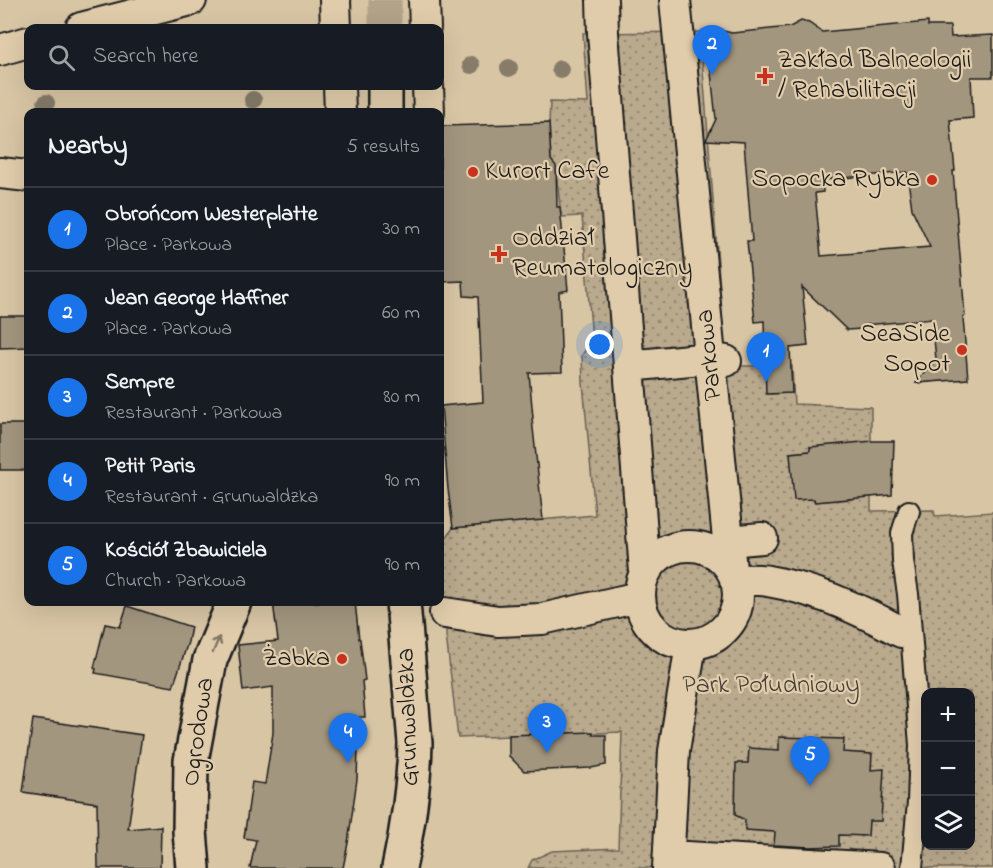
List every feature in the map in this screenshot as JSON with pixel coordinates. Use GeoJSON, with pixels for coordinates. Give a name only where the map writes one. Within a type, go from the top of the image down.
{"type":"FeatureCollection","features":[{"type":"Feature","properties":{"kind":"street"},"geometry":{"type":"LineString","coordinates":[[97,24],[191,0]]}},
{"type":"Feature","properties":{"kind":"street"},"geometry":{"type":"LineString","coordinates":[[335,0],[336,24]]}},
{"type":"Feature","properties":{"kind":"street"},"geometry":{"type":"LineString","coordinates":[[424,0],[425,24]]}},
{"type":"Feature","properties":{"kind":"street"},"geometry":{"type":"LineString","coordinates":[[602,0],[629,366],[642,585],[641,609],[645,618],[660,635],[680,643],[691,644],[674,751],[668,862],[880,868]]}},
{"type":"Feature","properties":{"kind":"street","name":"Parkowa"},"geometry":{"type":"LineString","coordinates":[[675,0],[718,360],[728,540],[733,575],[738,591],[734,613],[722,631],[713,638],[691,644]]}},
{"type":"Feature","properties":{"kind":"street"},"geometry":{"type":"LineString","coordinates":[[0,50],[24,43]]}},
{"type":"Feature","properties":{"kind":"street"},"geometry":{"type":"LineString","coordinates":[[339,90],[339,108]]}},
{"type":"Feature","properties":{"kind":"street"},"geometry":{"type":"LineString","coordinates":[[385,90],[385,108]]}},
{"type":"Feature","properties":{"kind":"street"},"geometry":{"type":"LineString","coordinates":[[428,90],[429,108]]}},
{"type":"Feature","properties":{"kind":"street"},"geometry":{"type":"LineString","coordinates":[[0,173],[24,176]]}},
{"type":"Feature","properties":{"kind":"street"},"geometry":{"type":"LineString","coordinates":[[629,366],[718,360]]}},
{"type":"Feature","properties":{"kind":"street"},"geometry":{"type":"LineString","coordinates":[[728,540],[762,538]]}},
{"type":"Feature","properties":{"kind":"street"},"geometry":{"type":"LineString","coordinates":[[445,613],[498,621],[542,619],[642,585],[651,563],[660,555],[670,549],[693,546],[715,553],[724,560],[733,575],[814,593],[870,615],[901,632]]}},
{"type":"Feature","properties":{"kind":"street","name":"Ogrodowa"},"geometry":{"type":"LineString","coordinates":[[193,868],[190,831],[190,761],[210,660],[232,606]]}},
{"type":"Feature","properties":{"kind":"street","name":"Grunwaldzka"},"geometry":{"type":"LineString","coordinates":[[399,868],[412,800],[415,750],[403,606]]}},
{"type":"Feature","properties":{"kind":"lane"},"geometry":{"type":"LineString","coordinates":[[909,511],[902,533],[903,561],[908,594],[920,745],[912,868]]}},
{"type":"Feature","properties":{"kind":"green space","name":"Park Południowy"},"geometry":{"type":"Polygon","coordinates":[[[700,32],[726,366],[792,366],[794,404],[871,407],[871,511],[934,510],[935,516],[993,512],[993,868],[528,868],[532,860],[552,851],[618,848],[622,732],[458,738],[446,635],[444,541],[453,528],[595,515],[583,383],[582,355],[592,340],[582,216],[561,217],[556,168],[551,160],[550,102],[588,103],[583,33],[700,32]],[[791,368],[766,369],[767,394],[792,393],[791,368]],[[810,447],[810,451],[790,453],[815,502],[851,499],[810,447]]]}},
{"type":"Feature","properties":{"kind":"building"},"geometry":{"type":"Polygon","coordinates":[[[801,21],[809,23],[822,32],[928,22],[928,26],[950,26],[951,37],[993,35],[993,77],[971,77],[973,118],[950,120],[968,379],[916,383],[936,359],[932,319],[864,325],[861,329],[847,330],[802,287],[808,346],[790,348],[792,393],[766,394],[764,321],[755,322],[747,241],[752,241],[744,142],[706,140],[716,119],[709,54],[702,43],[715,29],[732,33],[790,27],[801,21]],[[907,172],[822,180],[823,192],[815,193],[821,256],[930,247],[912,209],[907,172]]]}},
{"type":"Feature","properties":{"kind":"building"},"geometry":{"type":"Polygon","coordinates":[[[549,123],[551,160],[556,166],[557,207],[560,207],[568,290],[559,292],[562,372],[529,373],[543,520],[453,528],[444,442],[444,406],[483,402],[478,297],[464,296],[463,281],[444,282],[444,126],[549,123]]]}},
{"type":"Feature","properties":{"kind":"building"},"geometry":{"type":"Polygon","coordinates":[[[0,316],[24,316],[24,347],[0,348],[0,316]]]}},
{"type":"Feature","properties":{"kind":"building"},"geometry":{"type":"Polygon","coordinates":[[[0,424],[24,424],[24,470],[0,470],[0,424]]]}},
{"type":"Feature","properties":{"kind":"building"},"geometry":{"type":"Polygon","coordinates":[[[894,441],[892,495],[815,502],[814,499],[794,500],[790,453],[810,451],[810,447],[894,441]]]}},
{"type":"Feature","properties":{"kind":"building"},"geometry":{"type":"Polygon","coordinates":[[[127,606],[191,627],[173,687],[95,673],[94,668],[105,624],[120,627],[127,606]]]}},
{"type":"Feature","properties":{"kind":"building"},"geometry":{"type":"Polygon","coordinates":[[[274,606],[355,606],[365,680],[362,681],[365,717],[359,717],[357,779],[343,868],[250,868],[256,840],[244,838],[252,782],[265,784],[273,733],[273,687],[243,691],[238,645],[278,641],[274,606]]]}},
{"type":"Feature","properties":{"kind":"building"},"geometry":{"type":"Polygon","coordinates":[[[33,719],[142,735],[128,829],[161,826],[160,868],[98,868],[97,803],[23,792],[33,719]]]}},
{"type":"Feature","properties":{"kind":"building"},"geometry":{"type":"Polygon","coordinates":[[[593,732],[593,735],[606,735],[606,765],[591,768],[524,771],[509,756],[509,735],[593,732]]]}},
{"type":"Feature","properties":{"kind":"building"},"geometry":{"type":"Polygon","coordinates":[[[779,737],[844,739],[843,752],[872,754],[871,770],[884,769],[881,821],[869,821],[868,836],[839,835],[839,846],[810,847],[774,845],[775,832],[745,830],[745,820],[735,815],[736,763],[748,763],[749,748],[779,750],[779,737]]]}},
{"type":"Feature","properties":{"kind":"tunnel"},"geometry":{"type":"LineString","coordinates":[[385,0],[385,24]]}},
{"type":"Feature","properties":{"kind":"place","name":"Jean George Haffner"},"geometry":{"type":"Point","coordinates":[712,75]}},
{"type":"Feature","properties":{"kind":"place","name":"Zakład Balneologii / Rehabilitacji"},"geometry":{"type":"Point","coordinates":[765,76]}},
{"type":"Feature","properties":{"kind":"place","name":"Kurort Cafe"},"geometry":{"type":"Point","coordinates":[473,172]}},
{"type":"Feature","properties":{"kind":"place","name":"Sopocka Rybka"},"geometry":{"type":"Point","coordinates":[932,180]}},
{"type":"Feature","properties":{"kind":"place","name":"Oddział Reumatologiczny"},"geometry":{"type":"Point","coordinates":[499,254]}},
{"type":"Feature","properties":{"kind":"place","name":"SeaSide Sopot"},"geometry":{"type":"Point","coordinates":[962,350]}},
{"type":"Feature","properties":{"kind":"place","name":"Obrońcom Westerplatte"},"geometry":{"type":"Point","coordinates":[766,382]}},
{"type":"Feature","properties":{"kind":"place","name":"Żabka"},"geometry":{"type":"Point","coordinates":[342,659]}},
{"type":"Feature","properties":{"kind":"place","name":"Sempre"},"geometry":{"type":"Point","coordinates":[547,753]}},
{"type":"Feature","properties":{"kind":"place","name":"Petit Paris"},"geometry":{"type":"Point","coordinates":[348,763]}},
{"type":"Feature","properties":{"kind":"place","name":"Kościół Zbawiciela"},"geometry":{"type":"Point","coordinates":[810,786]}}]}
